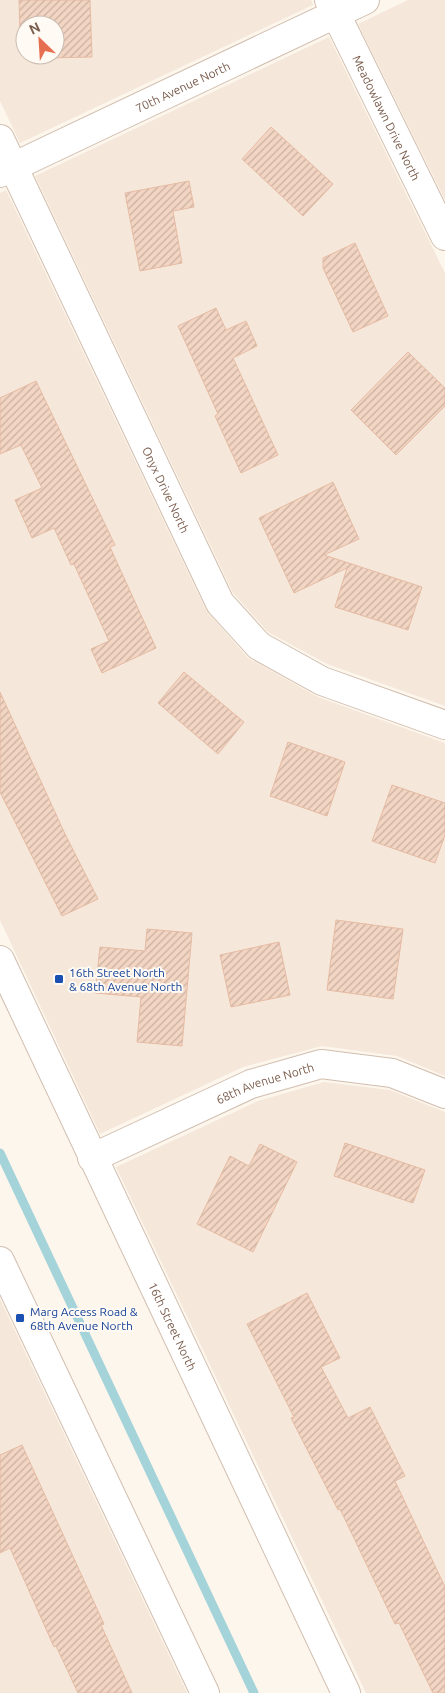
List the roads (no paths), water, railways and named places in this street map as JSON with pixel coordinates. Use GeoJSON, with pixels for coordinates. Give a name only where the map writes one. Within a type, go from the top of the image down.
{"type":"FeatureCollection","features":[{"type":"Feature","properties":{"kind":"street","name":"70th Avenue North"},"geometry":{"type":"LineString","coordinates":[[6,170],[332,7],[365,0]]}},
{"type":"Feature","properties":{"kind":"street","name":"Meadowlawn Drive North"},"geometry":{"type":"LineString","coordinates":[[332,7],[445,236]]}},
{"type":"Feature","properties":{"kind":"street","name":"Onyx Drive North"},"geometry":{"type":"LineString","coordinates":[[0,139],[6,170],[220,603],[259,646],[314,676],[445,724]]}},
{"type":"Feature","properties":{"kind":"street","name":"16th Street North"},"geometry":{"type":"LineString","coordinates":[[0,960],[346,1693]]}},
{"type":"Feature","properties":{"kind":"street","name":"68th Avenue North"},"geometry":{"type":"LineString","coordinates":[[92,1158],[251,1084],[321,1064],[392,1073],[445,1094]]}},
{"type":"Feature","properties":{"kind":"street"},"geometry":{"type":"LineString","coordinates":[[0,1261],[205,1693]]}},
{"type":"Feature","properties":{"kind":"waterway"},"geometry":{"type":"LineString","coordinates":[[0,1153],[254,1693]]}},
{"type":"Feature","properties":{"kind":"place","name":"16th Street North & 68th Avenue North"},"geometry":{"type":"Point","coordinates":[59,979]}},
{"type":"Feature","properties":{"kind":"place","name":"Marg Access Road & 68th Avenue North"},"geometry":{"type":"Point","coordinates":[20,1318]}}]}
